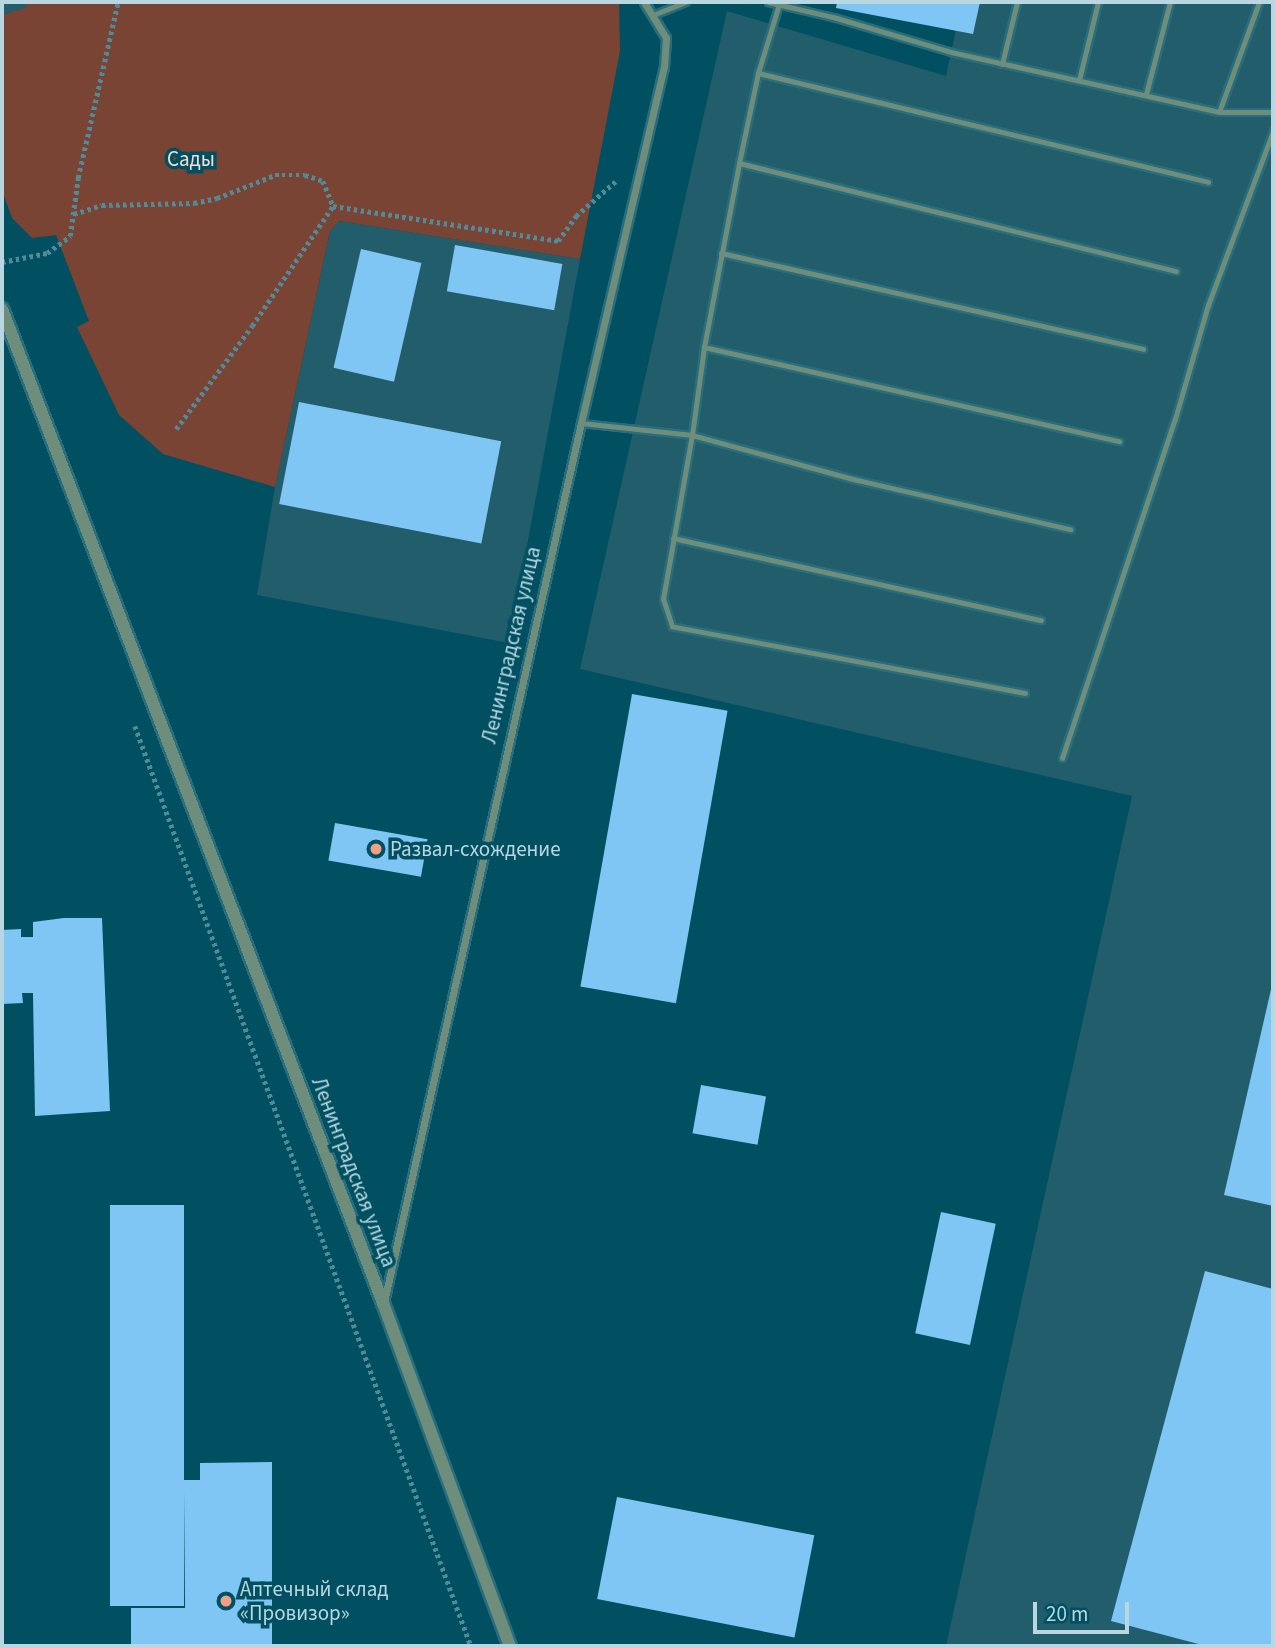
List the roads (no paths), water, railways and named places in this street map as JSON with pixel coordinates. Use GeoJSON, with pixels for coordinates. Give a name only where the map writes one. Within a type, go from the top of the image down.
{"type":"FeatureCollection","features":[{"type":"Feature","properties":{"kind":"street","name":"Ленинградская улица"},"geometry":{"type":"LineString","coordinates":[[383,1303],[664,67],[666,38],[644,2]]}},
{"type":"Feature","properties":{"kind":"street","name":"Ленинградская улица"},"geometry":{"type":"LineString","coordinates":[[2,309],[383,1303],[510,1646]]}},
{"type":"Feature","properties":{"kind":"lane"},"geometry":{"type":"LineString","coordinates":[[653,15],[686,2]]}},
{"type":"Feature","properties":{"kind":"lane"},"geometry":{"type":"LineString","coordinates":[[768,2],[1002,64],[1219,112],[1273,111]]}},
{"type":"Feature","properties":{"kind":"lane"},"geometry":{"type":"LineString","coordinates":[[1002,64],[1017,2]]}},
{"type":"Feature","properties":{"kind":"lane"},"geometry":{"type":"LineString","coordinates":[[1079,80],[1098,2]]}},
{"type":"Feature","properties":{"kind":"lane"},"geometry":{"type":"LineString","coordinates":[[1146,94],[1170,2]]}},
{"type":"Feature","properties":{"kind":"lane"},"geometry":{"type":"LineString","coordinates":[[1219,112],[1259,2]]}},
{"type":"Feature","properties":{"kind":"lane"},"geometry":{"type":"LineString","coordinates":[[779,4],[758,73],[704,347],[692,435],[663,599],[672,626],[1025,693]]}},
{"type":"Feature","properties":{"kind":"lane"},"geometry":{"type":"LineString","coordinates":[[758,73],[1208,182]]}},
{"type":"Feature","properties":{"kind":"lane"},"geometry":{"type":"LineString","coordinates":[[1062,758],[1175,419],[1208,305],[1273,131]]}},
{"type":"Feature","properties":{"kind":"lane"},"geometry":{"type":"LineString","coordinates":[[739,163],[1176,271]]}},
{"type":"Feature","properties":{"kind":"lane"},"geometry":{"type":"LineString","coordinates":[[721,253],[1143,349]]}},
{"type":"Feature","properties":{"kind":"lane"},"geometry":{"type":"LineString","coordinates":[[704,347],[1119,441]]}},
{"type":"Feature","properties":{"kind":"lane"},"geometry":{"type":"LineString","coordinates":[[581,423],[692,435],[857,480],[1070,529]]}},
{"type":"Feature","properties":{"kind":"lane"},"geometry":{"type":"LineString","coordinates":[[673,538],[1041,620]]}},
{"type":"Feature","properties":{"kind":"place","name":"Развал-схождение"},"geometry":{"type":"Point","coordinates":[376,849]}},
{"type":"Feature","properties":{"kind":"place","name":"Аптечный склад «Провизор»"},"geometry":{"type":"Point","coordinates":[226,1601]}},
{"type":"Feature","properties":{"kind":"park label","name":"Сады"},"geometry":{"type":"Point","coordinates":[191,159]}}]}
